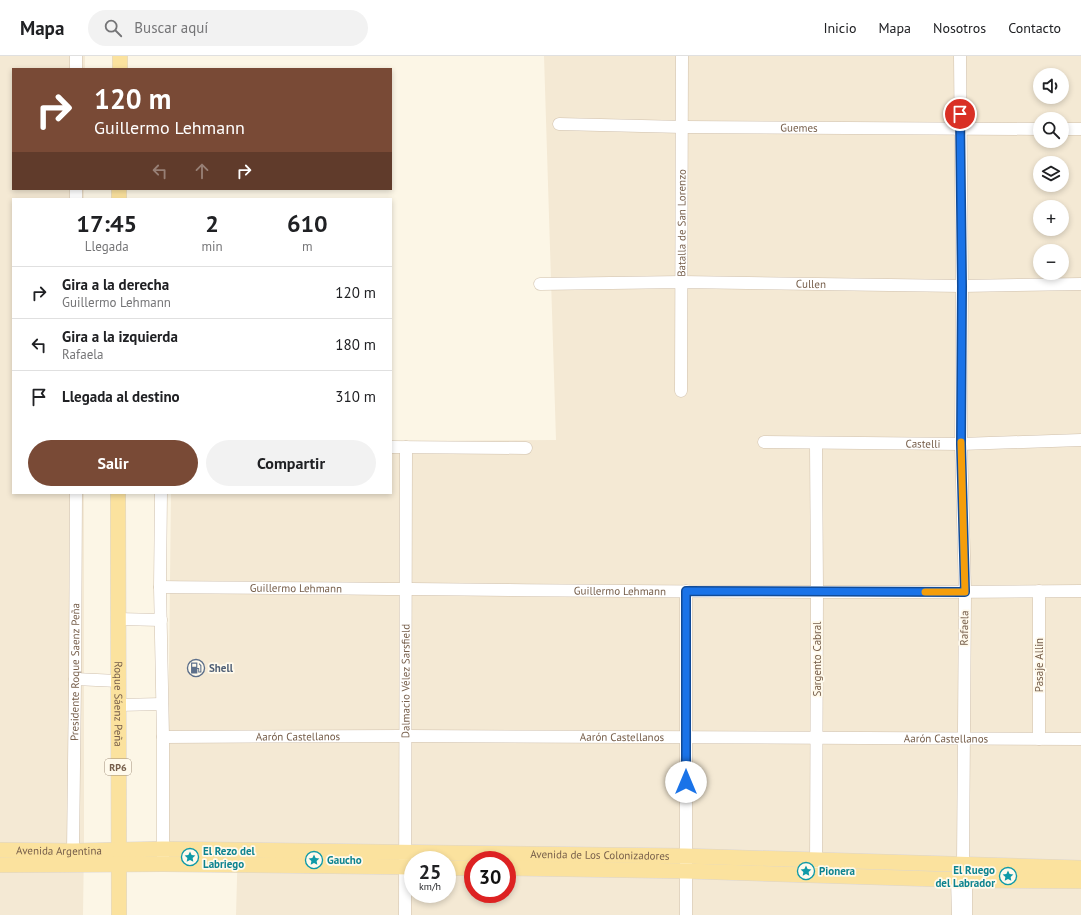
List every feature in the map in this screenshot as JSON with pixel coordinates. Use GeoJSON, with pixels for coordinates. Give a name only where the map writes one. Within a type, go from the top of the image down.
{"type":"FeatureCollection","features":[{"type":"Feature","properties":{"kind":"main road"},"geometry":{"type":"LineString","coordinates":[[120,56],[120,68]]}},
{"type":"Feature","properties":{"kind":"main road","name":"Roque Sáenz Peña"},"geometry":{"type":"LineString","coordinates":[[118,494],[119,915]]}},
{"type":"Feature","properties":{"kind":"main road","name":"Avenida Argentina"},"geometry":{"type":"LineString","coordinates":[[0,850],[73,851],[118,858]]}},
{"type":"Feature","properties":{"kind":"main road","name":"Avenida de Los Colonizadores"},"geometry":{"type":"LineString","coordinates":[[118,858],[163,857],[404,863]]}},
{"type":"Feature","properties":{"kind":"main road","name":"Avenida Argentina"},"geometry":{"type":"LineString","coordinates":[[0,865],[118,858]]}},
{"type":"Feature","properties":{"kind":"main road","name":"Avenida de Los Colonizadores"},"geometry":{"type":"LineString","coordinates":[[456,863],[686,863],[816,867],[1081,881]]}},
{"type":"Feature","properties":{"kind":"main road","name":"Avenida de Los Colonizadores"},"geometry":{"type":"LineString","coordinates":[[516,868],[686,863]]}},
{"type":"Feature","properties":{"kind":"main road","name":"Avenida de Los Colonizadores"},"geometry":{"type":"LineString","coordinates":[[962,875],[1081,868]]}},
{"type":"Feature","properties":{"kind":"street"},"geometry":{"type":"LineString","coordinates":[[76,56],[76,68]]}},
{"type":"Feature","properties":{"kind":"street","name":"Batalla de San Lorenzo"},"geometry":{"type":"LineString","coordinates":[[681,391],[683,127],[682,56]]}},
{"type":"Feature","properties":{"kind":"street","name":"Rafaela"},"geometry":{"type":"LineString","coordinates":[[958,915],[962,875],[965,592],[961,444],[962,286],[960,56]]}},
{"type":"Feature","properties":{"kind":"street","name":"Guemes"},"geometry":{"type":"LineString","coordinates":[[559,124],[683,127],[1033,129]]}},
{"type":"Feature","properties":{"kind":"street"},"geometry":{"type":"LineString","coordinates":[[1069,129],[1081,129]]}},
{"type":"Feature","properties":{"kind":"street","name":"Cullen"},"geometry":{"type":"LineString","coordinates":[[540,284],[682,282],[962,286],[1081,284]]}},
{"type":"Feature","properties":{"kind":"street","name":"Castelli"},"geometry":{"type":"LineString","coordinates":[[764,442],[816,444],[961,444],[1081,440]]}},
{"type":"Feature","properties":{"kind":"street","name":"Sargento Cabral"},"geometry":{"type":"LineString","coordinates":[[816,444],[816,867]]}},
{"type":"Feature","properties":{"kind":"street"},"geometry":{"type":"LineString","coordinates":[[392,447],[526,448]]}},
{"type":"Feature","properties":{"kind":"street","name":"Dalmacio Vélez Sarsfield"},"geometry":{"type":"LineString","coordinates":[[406,447],[404,736],[407,851]]}},
{"type":"Feature","properties":{"kind":"street","name":"Presidente Roque Saenz Peña"},"geometry":{"type":"LineString","coordinates":[[73,851],[76,494]]}},
{"type":"Feature","properties":{"kind":"street"},"geometry":{"type":"LineString","coordinates":[[161,494],[160,587],[163,737],[163,857]]}},
{"type":"Feature","properties":{"kind":"street","name":"Guillermo Lehmann"},"geometry":{"type":"LineString","coordinates":[[160,587],[406,588],[560,591],[1081,591]]}},
{"type":"Feature","properties":{"kind":"street"},"geometry":{"type":"LineString","coordinates":[[686,591],[686,915]]}},
{"type":"Feature","properties":{"kind":"street","name":"Pasaje Allin"},"geometry":{"type":"LineString","coordinates":[[1038,739],[1039,591]]}},
{"type":"Feature","properties":{"kind":"street"},"geometry":{"type":"LineString","coordinates":[[118,619],[161,620]]}},
{"type":"Feature","properties":{"kind":"street"},"geometry":{"type":"LineString","coordinates":[[75,679],[118,681]]}},
{"type":"Feature","properties":{"kind":"street"},"geometry":{"type":"LineString","coordinates":[[118,705],[162,704]]}},
{"type":"Feature","properties":{"kind":"street","name":"Aarón Castellanos"},"geometry":{"type":"LineString","coordinates":[[163,737],[404,736],[963,740],[1081,739]]}},
{"type":"Feature","properties":{"kind":"street","name":"Rafaela"},"geometry":{"type":"LineString","coordinates":[[962,875],[966,915]]}},
{"type":"Feature","properties":{"kind":"street","name":"Dalmacio Vélez Sarsfield"},"geometry":{"type":"LineString","coordinates":[[405,903],[405,915]]}},
{"type":"Feature","properties":{"kind":"shaded area"},"geometry":{"type":"Polygon","coordinates":[[[0,56],[85,56],[85,68],[12,68],[12,190],[84,190],[84,198],[12,198],[12,494],[84,494],[83,915],[0,915],[0,56]]]}},
{"type":"Feature","properties":{"kind":"shaded area"},"geometry":{"type":"Polygon","coordinates":[[[544,56],[1081,56],[1081,915],[236,915],[238,842],[167,842],[171,494],[392,494],[392,441],[556,440],[544,56]]]}},
{"type":"Feature","properties":{"kind":"slow traffic"},"geometry":{"type":"LineString","coordinates":[[925,592],[965,592],[961,442]]}},
{"type":"Feature","properties":{"kind":"place","name":"Shell"},"geometry":{"type":"Point","coordinates":[196,668]}},
{"type":"Feature","properties":{"kind":"place","name":"El Rezo del Labriego"},"geometry":{"type":"Point","coordinates":[190,857]}},
{"type":"Feature","properties":{"kind":"place","name":"Gaucho"},"geometry":{"type":"Point","coordinates":[314,860]}},
{"type":"Feature","properties":{"kind":"place","name":"Pionera"},"geometry":{"type":"Point","coordinates":[806,871]}},
{"type":"Feature","properties":{"kind":"place","name":"El Ruego del Labrador"},"geometry":{"type":"Point","coordinates":[1008,876]}},
{"type":"Feature","properties":{"kind":"route"},"geometry":{"type":"LineString","coordinates":[[686,782],[686,591],[965,592],[961,444],[962,286],[960,114]]}}]}
